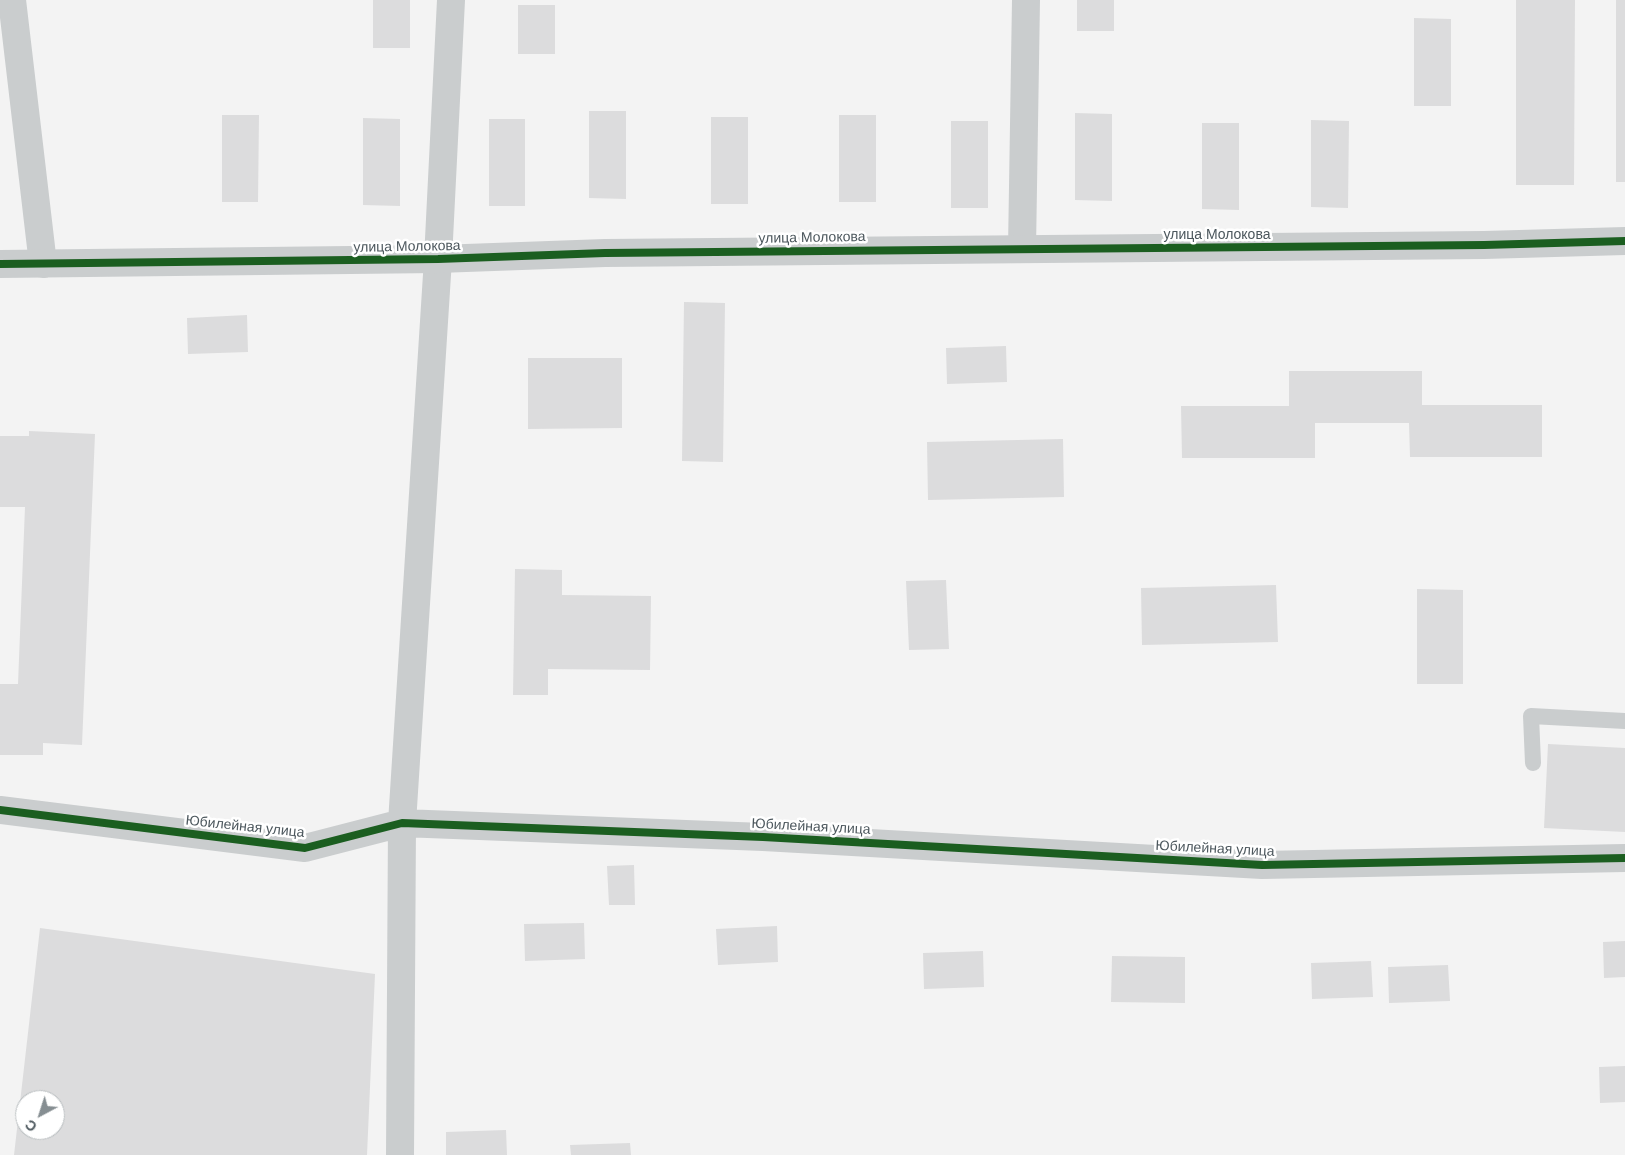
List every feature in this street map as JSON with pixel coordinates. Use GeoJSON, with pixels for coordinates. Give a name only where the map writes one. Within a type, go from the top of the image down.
{"type":"FeatureCollection","features":[{"type":"Feature","properties":{"kind":"street"},"geometry":{"type":"LineString","coordinates":[[12,0],[44,264]]}},
{"type":"Feature","properties":{"kind":"street"},"geometry":{"type":"LineString","coordinates":[[400,1155],[402,823],[438,260],[451,0]]}},
{"type":"Feature","properties":{"kind":"street"},"geometry":{"type":"LineString","coordinates":[[1022,249],[1026,0]]}},
{"type":"Feature","properties":{"kind":"street","name":"улица Молокова"},"geometry":{"type":"LineString","coordinates":[[0,264],[438,260],[605,253],[1484,245],[1625,241]]}},
{"type":"Feature","properties":{"kind":"street"},"geometry":{"type":"LineString","coordinates":[[0,810],[0,815]]}},
{"type":"Feature","properties":{"kind":"street","name":"Юбилейная улица"},"geometry":{"type":"LineString","coordinates":[[0,810],[305,848],[402,823],[763,837],[1262,865],[1625,858]]}},
{"type":"Feature","properties":{"kind":"lane"},"geometry":{"type":"LineString","coordinates":[[1533,763],[1531,716],[1625,721]]}},
{"type":"Feature","properties":{"kind":"building"},"geometry":{"type":"Polygon","coordinates":[[[373,0],[410,0],[410,48],[373,48],[373,0]]]}},
{"type":"Feature","properties":{"kind":"building"},"geometry":{"type":"Polygon","coordinates":[[[1077,0],[1114,0],[1114,31],[1077,31],[1077,0]]]}},
{"type":"Feature","properties":{"kind":"building"},"geometry":{"type":"Polygon","coordinates":[[[1516,0],[1575,0],[1574,185],[1516,185],[1516,0]]]}},
{"type":"Feature","properties":{"kind":"building"},"geometry":{"type":"Polygon","coordinates":[[[1616,0],[1625,0],[1625,182],[1616,182],[1616,0]]]}},
{"type":"Feature","properties":{"kind":"building"},"geometry":{"type":"Polygon","coordinates":[[[518,5],[555,5],[555,54],[518,54],[518,5]]]}},
{"type":"Feature","properties":{"kind":"building"},"geometry":{"type":"Polygon","coordinates":[[[1414,18],[1451,19],[1451,106],[1414,106],[1414,18]]]}},
{"type":"Feature","properties":{"kind":"building"},"geometry":{"type":"Polygon","coordinates":[[[589,111],[626,111],[626,199],[589,198],[589,111]]]}},
{"type":"Feature","properties":{"kind":"building"},"geometry":{"type":"Polygon","coordinates":[[[1075,113],[1112,114],[1112,201],[1075,200],[1075,113]]]}},
{"type":"Feature","properties":{"kind":"building"},"geometry":{"type":"Polygon","coordinates":[[[222,115],[259,115],[258,202],[222,202],[222,115]]]}},
{"type":"Feature","properties":{"kind":"building"},"geometry":{"type":"Polygon","coordinates":[[[839,115],[876,115],[876,202],[839,202],[839,115]]]}},
{"type":"Feature","properties":{"kind":"building"},"geometry":{"type":"Polygon","coordinates":[[[711,117],[748,117],[748,204],[711,204],[711,117]]]}},
{"type":"Feature","properties":{"kind":"building"},"geometry":{"type":"Polygon","coordinates":[[[363,118],[400,119],[400,206],[363,205],[363,118]]]}},
{"type":"Feature","properties":{"kind":"building"},"geometry":{"type":"Polygon","coordinates":[[[489,119],[525,119],[525,206],[489,206],[489,119]]]}},
{"type":"Feature","properties":{"kind":"building"},"geometry":{"type":"Polygon","coordinates":[[[1311,120],[1349,121],[1348,208],[1311,207],[1311,120]]]}},
{"type":"Feature","properties":{"kind":"building"},"geometry":{"type":"Polygon","coordinates":[[[951,121],[988,121],[988,208],[951,208],[951,121]]]}},
{"type":"Feature","properties":{"kind":"building"},"geometry":{"type":"Polygon","coordinates":[[[1202,123],[1239,123],[1239,210],[1202,209],[1202,123]]]}},
{"type":"Feature","properties":{"kind":"building"},"geometry":{"type":"Polygon","coordinates":[[[684,302],[725,303],[723,462],[682,461],[684,302]]]}},
{"type":"Feature","properties":{"kind":"building"},"geometry":{"type":"Polygon","coordinates":[[[247,315],[248,352],[188,354],[187,318],[247,315]]]}},
{"type":"Feature","properties":{"kind":"building"},"geometry":{"type":"Polygon","coordinates":[[[1006,346],[1007,382],[947,384],[946,348],[1006,346]]]}},
{"type":"Feature","properties":{"kind":"building"},"geometry":{"type":"Polygon","coordinates":[[[528,358],[622,358],[622,428],[528,429],[528,358]]]}},
{"type":"Feature","properties":{"kind":"building"},"geometry":{"type":"Polygon","coordinates":[[[1289,371],[1422,371],[1422,405],[1542,405],[1542,457],[1410,457],[1409,423],[1315,423],[1315,458],[1182,458],[1181,406],[1289,406],[1289,371]]]}},
{"type":"Feature","properties":{"kind":"building"},"geometry":{"type":"Polygon","coordinates":[[[29,431],[95,434],[82,745],[43,743],[43,755],[0,755],[0,684],[18,684],[25,507],[0,507],[0,436],[29,436],[29,431]]]}},
{"type":"Feature","properties":{"kind":"building"},"geometry":{"type":"Polygon","coordinates":[[[1063,439],[1064,497],[928,500],[927,442],[1063,439]]]}},
{"type":"Feature","properties":{"kind":"building"},"geometry":{"type":"Polygon","coordinates":[[[515,569],[562,570],[562,595],[651,596],[650,670],[548,669],[548,695],[513,695],[515,569]]]}},
{"type":"Feature","properties":{"kind":"building"},"geometry":{"type":"Polygon","coordinates":[[[946,580],[949,649],[909,650],[906,581],[946,580]]]}},
{"type":"Feature","properties":{"kind":"building"},"geometry":{"type":"Polygon","coordinates":[[[1276,585],[1278,642],[1142,645],[1141,588],[1276,585]]]}},
{"type":"Feature","properties":{"kind":"building"},"geometry":{"type":"Polygon","coordinates":[[[1417,589],[1463,590],[1463,684],[1417,684],[1417,589]]]}},
{"type":"Feature","properties":{"kind":"building"},"geometry":{"type":"Polygon","coordinates":[[[1548,744],[1625,748],[1625,832],[1544,828],[1548,744]]]}},
{"type":"Feature","properties":{"kind":"building"},"geometry":{"type":"Polygon","coordinates":[[[634,865],[635,905],[609,905],[607,866],[634,865]]]}},
{"type":"Feature","properties":{"kind":"building"},"geometry":{"type":"Polygon","coordinates":[[[584,923],[585,959],[525,961],[524,924],[584,923]]]}},
{"type":"Feature","properties":{"kind":"building"},"geometry":{"type":"Polygon","coordinates":[[[777,926],[778,962],[718,965],[716,929],[777,926]]]}},
{"type":"Feature","properties":{"kind":"building"},"geometry":{"type":"Polygon","coordinates":[[[40,928],[375,974],[367,1155],[14,1155],[16,1140],[65,1140],[65,1090],[21,1090],[40,928]]]}},
{"type":"Feature","properties":{"kind":"building"},"geometry":{"type":"Polygon","coordinates":[[[1625,941],[1625,977],[1604,978],[1603,942],[1625,941]]]}},
{"type":"Feature","properties":{"kind":"building"},"geometry":{"type":"Polygon","coordinates":[[[983,951],[984,987],[924,989],[923,953],[983,951]]]}},
{"type":"Feature","properties":{"kind":"building"},"geometry":{"type":"Polygon","coordinates":[[[1112,956],[1185,957],[1185,1003],[1111,1002],[1112,956]]]}},
{"type":"Feature","properties":{"kind":"building"},"geometry":{"type":"Polygon","coordinates":[[[1371,961],[1373,997],[1312,999],[1311,963],[1371,961]]]}},
{"type":"Feature","properties":{"kind":"building"},"geometry":{"type":"Polygon","coordinates":[[[1448,965],[1450,1001],[1389,1003],[1388,967],[1448,965]]]}},
{"type":"Feature","properties":{"kind":"building"},"geometry":{"type":"Polygon","coordinates":[[[1625,1066],[1625,1102],[1600,1103],[1599,1067],[1625,1066]]]}},
{"type":"Feature","properties":{"kind":"building"},"geometry":{"type":"Polygon","coordinates":[[[506,1130],[507,1155],[446,1155],[446,1132],[506,1130]]]}},
{"type":"Feature","properties":{"kind":"building"},"geometry":{"type":"Polygon","coordinates":[[[630,1143],[631,1155],[571,1155],[570,1145],[630,1143]]]}},
{"type":"Feature","properties":{"kind":"cycle path"},"geometry":{"type":"LineString","coordinates":[[0,264],[438,259],[605,253],[1484,245],[1625,241]]}},
{"type":"Feature","properties":{"kind":"cycle path"},"geometry":{"type":"LineString","coordinates":[[0,810],[305,848],[402,823],[763,837],[1262,865],[1625,858]]}}]}
